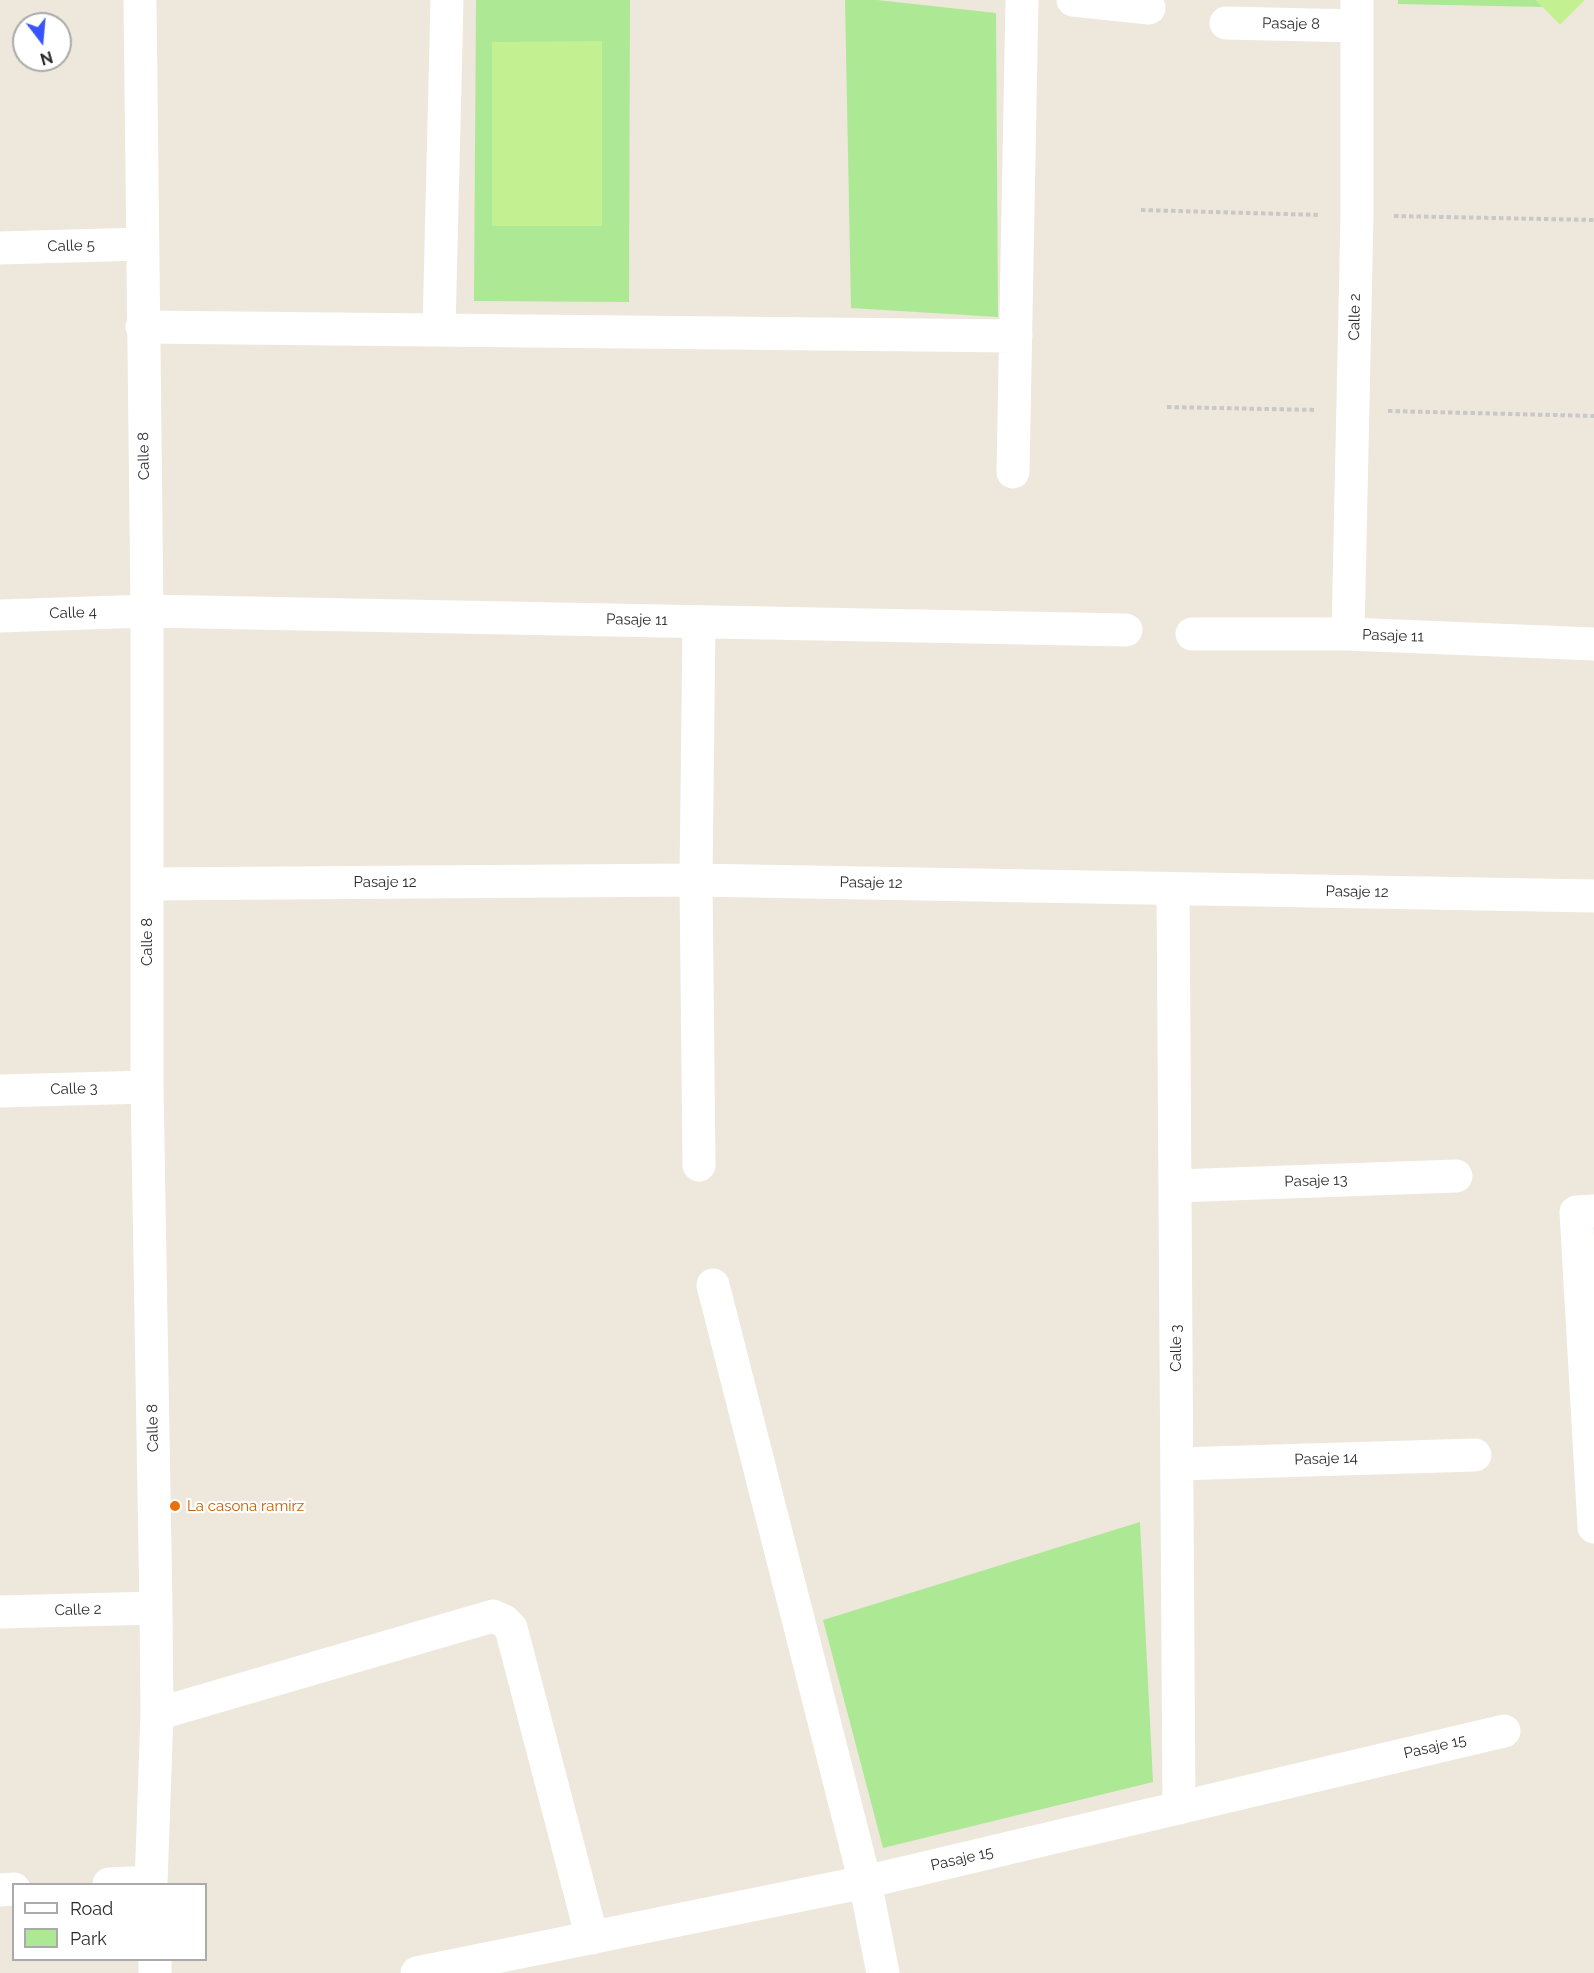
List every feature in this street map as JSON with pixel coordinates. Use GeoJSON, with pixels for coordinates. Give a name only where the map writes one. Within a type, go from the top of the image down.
{"type":"FeatureCollection","features":[{"type":"Feature","properties":{"kind":"street","name":"Calle 8"},"geometry":{"type":"LineString","coordinates":[[140,0],[147,611],[147,1087],[157,1714],[151,1883]]}},
{"type":"Feature","properties":{"kind":"street"},"geometry":{"type":"LineString","coordinates":[[439,330],[447,0]]}},
{"type":"Feature","properties":{"kind":"street"},"geometry":{"type":"LineString","coordinates":[[1013,472],[1022,0]]}},
{"type":"Feature","properties":{"kind":"street"},"geometry":{"type":"LineString","coordinates":[[1073,0],[1149,8]]}},
{"type":"Feature","properties":{"kind":"street","name":"Pasaje 8"},"geometry":{"type":"LineString","coordinates":[[1226,23],[1357,13]]}},
{"type":"Feature","properties":{"kind":"street","name":"Calle 2"},"geometry":{"type":"LineString","coordinates":[[1348,634],[1356,238],[1357,13]]}},
{"type":"Feature","properties":{"kind":"street","name":"Calle 5"},"geometry":{"type":"LineString","coordinates":[[0,248],[142,244]]}},
{"type":"Feature","properties":{"kind":"street"},"geometry":{"type":"LineString","coordinates":[[142,327],[1016,336]]}},
{"type":"Feature","properties":{"kind":"street","name":"Pasaje 11"},"geometry":{"type":"LineString","coordinates":[[147,611],[1126,630]]}},
{"type":"Feature","properties":{"kind":"street","name":"Calle 4"},"geometry":{"type":"LineString","coordinates":[[0,615],[147,611]]}},
{"type":"Feature","properties":{"kind":"street"},"geometry":{"type":"LineString","coordinates":[[699,622],[696,880],[699,1165]]}},
{"type":"Feature","properties":{"kind":"street","name":"Pasaje 11"},"geometry":{"type":"LineString","coordinates":[[1192,634],[1348,634],[1594,644]]}},
{"type":"Feature","properties":{"kind":"street","name":"Pasaje 12"},"geometry":{"type":"LineString","coordinates":[[147,884],[696,880],[1594,896]]}},
{"type":"Feature","properties":{"kind":"street","name":"Calle 3"},"geometry":{"type":"LineString","coordinates":[[1173,889],[1179,1808]]}},
{"type":"Feature","properties":{"kind":"street","name":"Calle 3"},"geometry":{"type":"LineString","coordinates":[[0,1091],[147,1087]]}},
{"type":"Feature","properties":{"kind":"street","name":"Pasaje 13"},"geometry":{"type":"LineString","coordinates":[[1175,1186],[1456,1176]]}},
{"type":"Feature","properties":{"kind":"street"},"geometry":{"type":"LineString","coordinates":[[1594,1211],[1576,1212],[1588,1316],[1594,1527]]}},
{"type":"Feature","properties":{"kind":"street"},"geometry":{"type":"LineString","coordinates":[[713,1285],[865,1882],[883,1973]]}},
{"type":"Feature","properties":{"kind":"street","name":"Pasaje 14"},"geometry":{"type":"LineString","coordinates":[[1177,1464],[1475,1455]]}},
{"type":"Feature","properties":{"kind":"street","name":"Calle 2"},"geometry":{"type":"LineString","coordinates":[[0,1612],[156,1608]]}},
{"type":"Feature","properties":{"kind":"street"},"geometry":{"type":"LineString","coordinates":[[157,1714],[494,1616],[504,1621],[511,1628],[592,1938]]}},
{"type":"Feature","properties":{"kind":"street","name":"Pasaje 15"},"geometry":{"type":"LineString","coordinates":[[417,1973],[865,1882],[1504,1731]]}},
{"type":"Feature","properties":{"kind":"green space"},"geometry":{"type":"Polygon","coordinates":[[[476,0],[630,0],[629,302],[474,301],[476,0]]]}},
{"type":"Feature","properties":{"kind":"green space"},"geometry":{"type":"Polygon","coordinates":[[[845,0],[877,0],[996,13],[998,317],[851,308],[845,0]]]}},
{"type":"Feature","properties":{"kind":"green space"},"geometry":{"type":"Polygon","coordinates":[[[1398,0],[1536,0],[1543,7],[1398,4],[1398,0]]]}},
{"type":"Feature","properties":{"kind":"green space"},"geometry":{"type":"Polygon","coordinates":[[[1536,0],[1585,0],[1560,25],[1536,0]]]}},
{"type":"Feature","properties":{"kind":"green space"},"geometry":{"type":"Polygon","coordinates":[[[602,41],[602,226],[492,226],[492,42],[602,41]]]}},
{"type":"Feature","properties":{"kind":"green space"},"geometry":{"type":"Polygon","coordinates":[[[1140,1522],[1153,1782],[883,1848],[823,1620],[1140,1522]]]}},
{"type":"Feature","properties":{"kind":"place","name":"La casona ramirz"},"geometry":{"type":"Point","coordinates":[175,1506]}}]}
